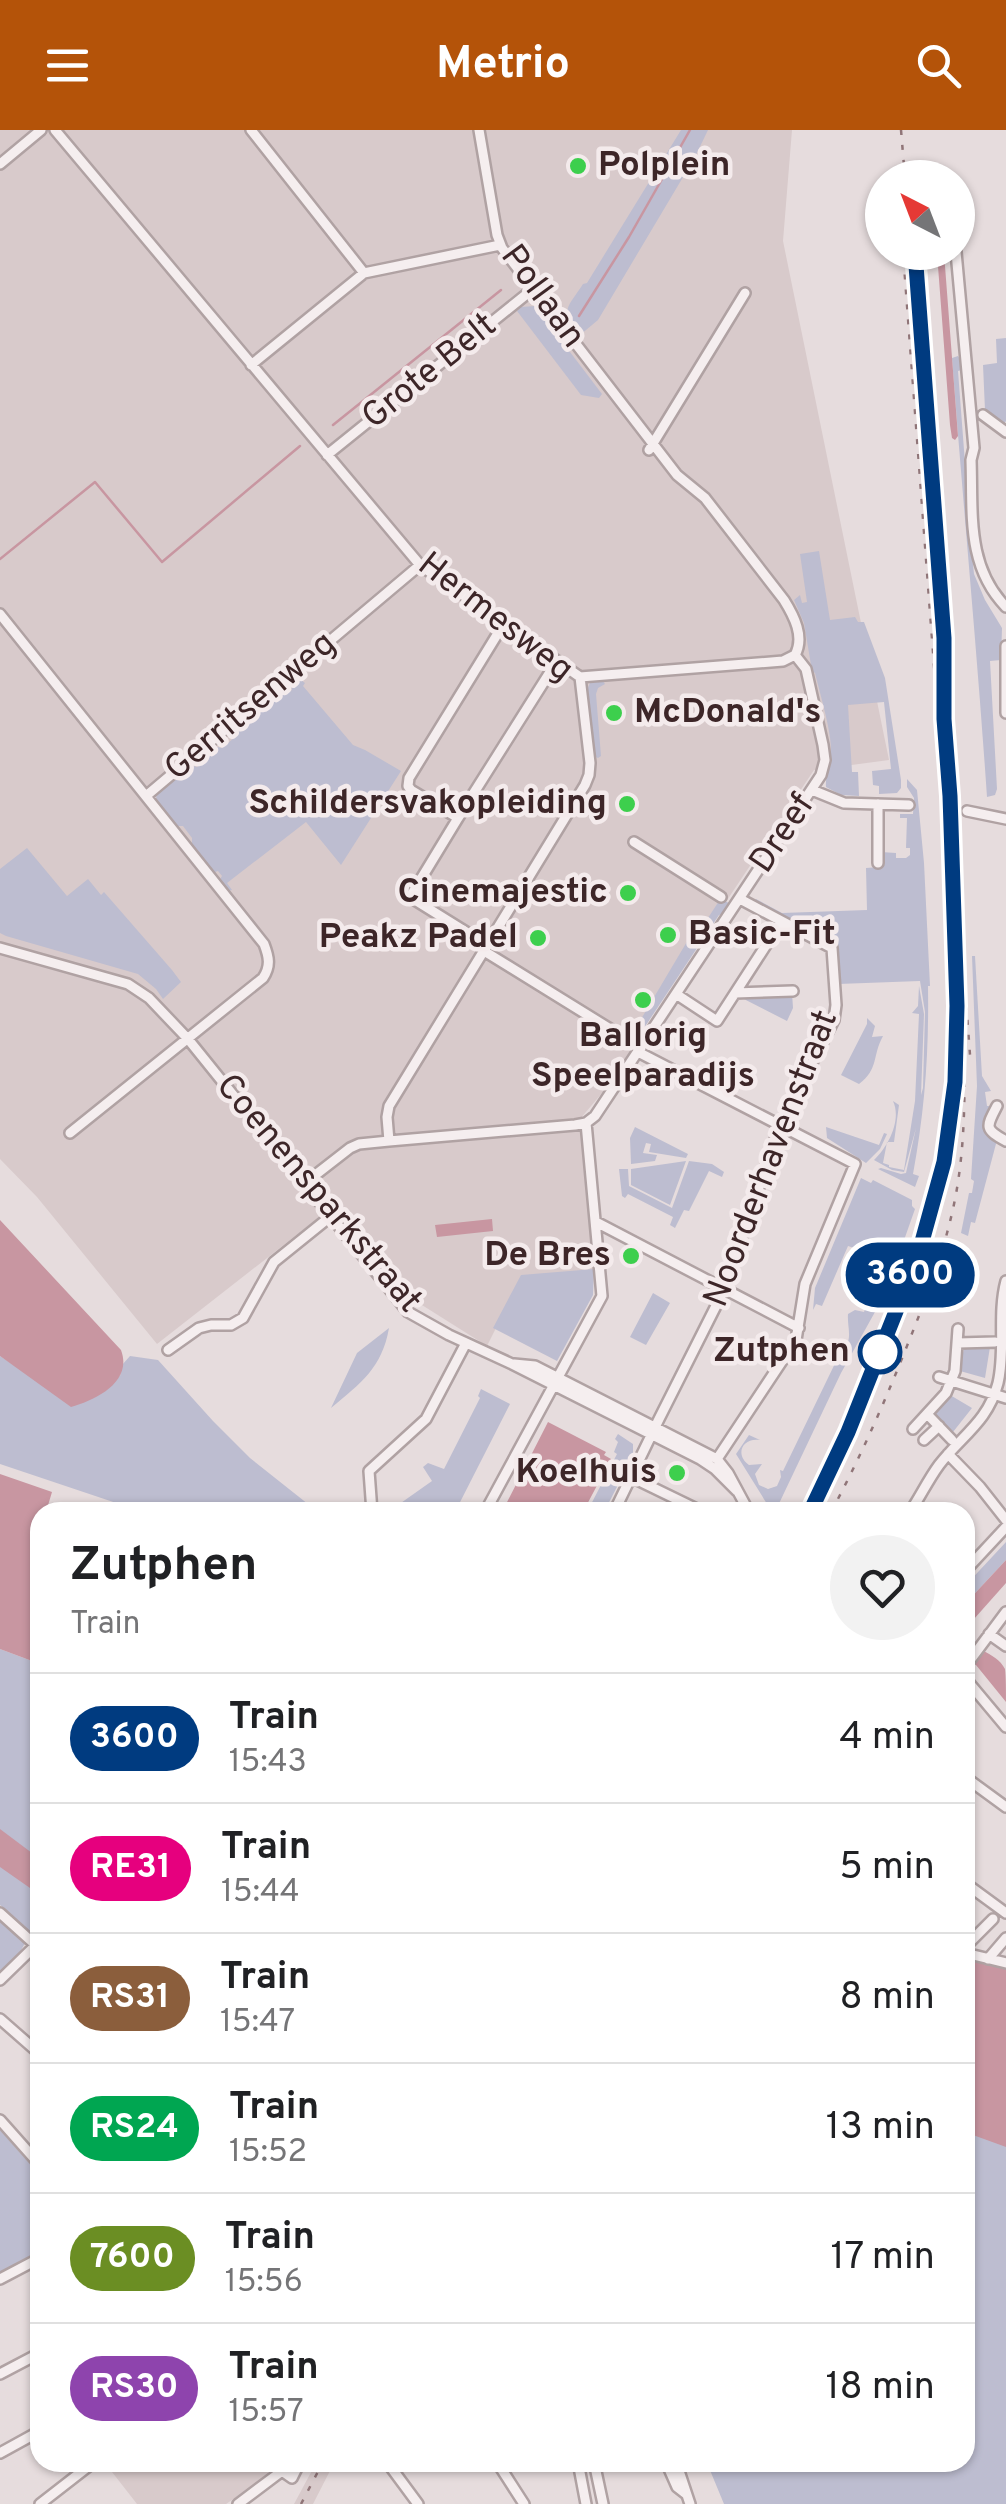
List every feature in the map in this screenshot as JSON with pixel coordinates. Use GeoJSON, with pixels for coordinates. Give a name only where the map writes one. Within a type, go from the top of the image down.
{"type":"FeatureCollection","features":[{"type":"Feature","properties":{"kind":"street"},"geometry":{"type":"LineString","coordinates":[[0,164],[41,130]]}},
{"type":"Feature","properties":{"kind":"street","name":"Hermesweg"},"geometry":{"type":"LineString","coordinates":[[55,130],[420,565],[580,677],[589,775],[390,1106],[389,1141]]}},
{"type":"Feature","properties":{"kind":"street"},"geometry":{"type":"LineString","coordinates":[[251,130],[364,273]]}},
{"type":"Feature","properties":{"kind":"street","name":"Pollaan"},"geometry":{"type":"LineString","coordinates":[[479,130],[500,244],[651,447],[705,498],[784,600],[801,642],[796,655]]}},
{"type":"Feature","properties":{"kind":"street"},"geometry":{"type":"LineString","coordinates":[[252,365],[364,273],[500,244]]}},
{"type":"Feature","properties":{"kind":"street"},"geometry":{"type":"LineString","coordinates":[[958,270],[974,448],[971,460],[975,553],[994,594],[1006,606]]}},
{"type":"Feature","properties":{"kind":"street","name":"Grote Belt"},"geometry":{"type":"LineString","coordinates":[[327,455],[533,289]]}},
{"type":"Feature","properties":{"kind":"street"},"geometry":{"type":"LineString","coordinates":[[651,447],[746,293]]}},
{"type":"Feature","properties":{"kind":"street"},"geometry":{"type":"LineString","coordinates":[[983,415],[1006,432]]}},
{"type":"Feature","properties":{"kind":"street","name":"Gerritsenweg"},"geometry":{"type":"LineString","coordinates":[[188,1039],[263,978],[269,967],[268,956],[264,944],[146,796],[420,565]]}},
{"type":"Feature","properties":{"kind":"street"},"geometry":{"type":"LineString","coordinates":[[0,614],[146,796]]}},
{"type":"Feature","properties":{"kind":"street"},"geometry":{"type":"LineString","coordinates":[[458,818],[411,790],[407,782],[503,625]]}},
{"type":"Feature","properties":{"kind":"street"},"geometry":{"type":"LineString","coordinates":[[1006,646],[1006,713]]}},
{"type":"Feature","properties":{"kind":"street"},"geometry":{"type":"LineString","coordinates":[[580,677],[783,661],[796,655]]}},
{"type":"Feature","properties":{"kind":"street","name":"Dreef"},"geometry":{"type":"LineString","coordinates":[[586,1123],[595,1116],[640,1050],[821,775],[824,755],[806,669],[796,655]]}},
{"type":"Feature","properties":{"kind":"street"},"geometry":{"type":"LineString","coordinates":[[558,661],[410,896],[640,1050],[855,1164],[804,1284],[796,1340],[720,1455],[743,1502]]}},
{"type":"Feature","properties":{"kind":"street"},"geometry":{"type":"LineString","coordinates":[[812,790],[844,803],[909,805]]}},
{"type":"Feature","properties":{"kind":"street"},"geometry":{"type":"LineString","coordinates":[[878,804],[878,863]]}},
{"type":"Feature","properties":{"kind":"street"},"geometry":{"type":"LineString","coordinates":[[967,811],[1006,819]]}},
{"type":"Feature","properties":{"kind":"street"},"geometry":{"type":"LineString","coordinates":[[634,842],[721,897]]}},
{"type":"Feature","properties":{"kind":"street","name":"Noorderhavenstraat"},"geometry":{"type":"LineString","coordinates":[[619,1502],[725,1288],[780,1126],[834,1020],[832,948],[740,899]]}},
{"type":"Feature","properties":{"kind":"street"},"geometry":{"type":"LineString","coordinates":[[676,994],[717,1021],[781,922]]}},
{"type":"Feature","properties":{"kind":"street","name":"Coenensparkstraat"},"geometry":{"type":"LineString","coordinates":[[0,948],[128,984],[150,998],[188,1039],[408,1312],[464,1348],[512,1364],[536,1366],[558,1378],[715,1468],[736,1491]]}},
{"type":"Feature","properties":{"kind":"street"},"geometry":{"type":"LineString","coordinates":[[735,993],[793,991]]}},
{"type":"Feature","properties":{"kind":"street"},"geometry":{"type":"LineString","coordinates":[[70,1133],[188,1039]]}},
{"type":"Feature","properties":{"kind":"street"},"geometry":{"type":"LineString","coordinates":[[996,1106],[988,1128],[1006,1141]]}},
{"type":"Feature","properties":{"kind":"street"},"geometry":{"type":"LineString","coordinates":[[305,1184],[359,1144],[586,1123],[602,1296],[491,1502]]}},
{"type":"Feature","properties":{"kind":"street"},"geometry":{"type":"LineString","coordinates":[[168,1350],[199,1328],[236,1324],[246,1314],[274,1262],[331,1216]]}},
{"type":"Feature","properties":{"kind":"street"},"geometry":{"type":"LineString","coordinates":[[596,1222],[799,1328]]}},
{"type":"Feature","properties":{"kind":"street"},"geometry":{"type":"LineString","coordinates":[[916,1502],[940,1464],[974,1429],[994,1394],[1003,1346],[1001,1312],[1006,1281]]}},
{"type":"Feature","properties":{"kind":"street"},"geometry":{"type":"LineString","coordinates":[[913,1429],[946,1393],[951,1382],[958,1329]]}},
{"type":"Feature","properties":{"kind":"street"},"geometry":{"type":"LineString","coordinates":[[958,1343],[995,1342]]}},
{"type":"Feature","properties":{"kind":"street"},"geometry":{"type":"LineString","coordinates":[[371,1502],[369,1471],[426,1419],[464,1348]]}},
{"type":"Feature","properties":{"kind":"street"},"geometry":{"type":"LineString","coordinates":[[939,1378],[1006,1398]]}},
{"type":"Feature","properties":{"kind":"street"},"geometry":{"type":"LineString","coordinates":[[924,1416],[952,1440]]}},
{"type":"Feature","properties":{"kind":"street"},"geometry":{"type":"LineString","coordinates":[[924,1440],[938,1426]]}},
{"type":"Feature","properties":{"kind":"street","name":"Coenensparkstraat"},"geometry":{"type":"LineString","coordinates":[[653,1431],[720,1455]]}},
{"type":"Feature","properties":{"kind":"street"},"geometry":{"type":"LineString","coordinates":[[948,1454],[980,1487],[1006,1523],[975,1559]]}},
{"type":"Feature","properties":{"kind":"street","name":"Coenensparkstraat"},"geometry":{"type":"LineString","coordinates":[[700,1459],[720,1455]]}},
{"type":"Feature","properties":{"kind":"street"},"geometry":{"type":"LineString","coordinates":[[632,1477],[683,1502]]}},
{"type":"Feature","properties":{"kind":"street"},"geometry":{"type":"LineString","coordinates":[[975,1653],[1006,1612]]}},
{"type":"Feature","properties":{"kind":"street"},"geometry":{"type":"LineString","coordinates":[[986,1638],[1006,1646]]}},
{"type":"Feature","properties":{"kind":"street"},"geometry":{"type":"LineString","coordinates":[[975,1690],[1006,1726]]}},
{"type":"Feature","properties":{"kind":"street"},"geometry":{"type":"LineString","coordinates":[[975,1785],[1006,1806]]}},
{"type":"Feature","properties":{"kind":"street"},"geometry":{"type":"LineString","coordinates":[[975,1891],[1006,1913]]}},
{"type":"Feature","properties":{"kind":"street"},"geometry":{"type":"LineString","coordinates":[[0,1913],[30,1940]]}},
{"type":"Feature","properties":{"kind":"street"},"geometry":{"type":"LineString","coordinates":[[975,1939],[993,1919]]}},
{"type":"Feature","properties":{"kind":"street"},"geometry":{"type":"LineString","coordinates":[[988,1958],[1006,1938]]}},
{"type":"Feature","properties":{"kind":"street"},"geometry":{"type":"LineString","coordinates":[[975,1953],[1006,1963]]}},
{"type":"Feature","properties":{"kind":"street"},"geometry":{"type":"LineString","coordinates":[[0,1980],[30,1954]]}},
{"type":"Feature","properties":{"kind":"street"},"geometry":{"type":"LineString","coordinates":[[0,2020],[30,2046]]}},
{"type":"Feature","properties":{"kind":"street"},"geometry":{"type":"LineString","coordinates":[[0,2120],[30,2154]]}},
{"type":"Feature","properties":{"kind":"street"},"geometry":{"type":"LineString","coordinates":[[0,2279],[30,2263]]}},
{"type":"Feature","properties":{"kind":"street"},"geometry":{"type":"LineString","coordinates":[[0,2374],[30,2358]]}},
{"type":"Feature","properties":{"kind":"street"},"geometry":{"type":"LineString","coordinates":[[0,2454],[30,2437]]}},
{"type":"Feature","properties":{"kind":"street"},"geometry":{"type":"LineString","coordinates":[[40,2504],[81,2472]]}},
{"type":"Feature","properties":{"kind":"street"},"geometry":{"type":"LineString","coordinates":[[238,2504],[273,2472]]}},
{"type":"Feature","properties":{"kind":"street"},"geometry":{"type":"LineString","coordinates":[[395,2472],[418,2504]]}},
{"type":"Feature","properties":{"kind":"street"},"geometry":{"type":"LineString","coordinates":[[504,2472],[524,2504]]}},
{"type":"Feature","properties":{"kind":"street"},"geometry":{"type":"LineString","coordinates":[[580,2472],[586,2504]]}},
{"type":"Feature","properties":{"kind":"street"},"geometry":{"type":"LineString","coordinates":[[596,2472],[603,2504]]}},
{"type":"Feature","properties":{"kind":"street"},"geometry":{"type":"LineString","coordinates":[[670,2472],[688,2499]]}},
{"type":"Feature","properties":{"kind":"street"},"geometry":{"type":"LineString","coordinates":[[679,2472],[688,2499]]}},
{"type":"Feature","properties":{"kind":"shaded area"},"geometry":{"type":"Polygon","coordinates":[[[0,130],[792,130],[783,241],[889,760],[814,770],[663,996],[614,1079],[580,1119],[595,1270],[521,1278],[487,1346],[414,1300],[336,1204],[157,1344],[37,1197],[0,1159],[0,130]]]}},
{"type":"Feature","properties":{"kind":"shaded area"},"geometry":{"type":"Polygon","coordinates":[[[681,130],[708,130],[598,320],[580,335],[569,320],[569,304],[587,283],[681,130]]]}},
{"type":"Feature","properties":{"kind":"shaded area"},"geometry":{"type":"Polygon","coordinates":[[[938,270],[945,270],[958,436],[955,440],[950,425],[938,270]]]}},
{"type":"Feature","properties":{"kind":"shaded area"},"geometry":{"type":"Polygon","coordinates":[[[535,306],[602,394],[599,398],[581,395],[517,311],[535,306]]]}},
{"type":"Feature","properties":{"kind":"shaded area"},"geometry":{"type":"Polygon","coordinates":[[[1006,338],[1004,424],[985,410],[983,365],[997,363],[996,339],[1006,338]]]}},
{"type":"Feature","properties":{"kind":"shaded area"},"geometry":{"type":"Polygon","coordinates":[[[958,356],[965,369],[958,371],[974,574],[1002,628],[1001,660],[990,661],[997,789],[995,795],[987,797],[952,358],[958,356]]]}},
{"type":"Feature","properties":{"kind":"shaded area"},"geometry":{"type":"Polygon","coordinates":[[[819,551],[830,620],[855,617],[864,622],[885,678],[901,780],[897,793],[879,794],[879,786],[873,785],[872,771],[891,769],[884,702],[848,705],[852,772],[858,772],[859,796],[841,795],[826,787],[829,730],[812,671],[804,623],[794,600],[800,595],[802,603],[807,602],[800,554],[819,551]]]}},
{"type":"Feature","properties":{"kind":"shaded area"},"geometry":{"type":"Polygon","coordinates":[[[297,677],[353,745],[401,771],[341,865],[306,822],[227,883],[232,890],[227,891],[219,881],[222,876],[218,871],[212,873],[192,847],[192,838],[183,826],[175,826],[156,797],[190,765],[197,767],[202,763],[202,755],[212,746],[222,748],[234,738],[234,728],[275,693],[285,695],[292,690],[291,681],[297,677]]]}},
{"type":"Feature","properties":{"kind":"shaded area"},"geometry":{"type":"Polygon","coordinates":[[[596,680],[605,684],[596,694],[601,756],[598,758],[594,756],[587,690],[596,680]]]}},
{"type":"Feature","properties":{"kind":"shaded area"},"geometry":{"type":"Polygon","coordinates":[[[907,779],[917,790],[930,986],[921,1126],[913,1174],[919,1176],[915,1187],[878,1169],[906,1173],[916,1128],[904,1172],[892,1170],[874,1160],[887,1144],[883,1163],[904,1170],[915,1101],[919,1014],[912,1013],[918,1006],[919,986],[924,1014],[921,1095],[923,1088],[925,1012],[920,981],[838,984],[837,952],[832,942],[754,902],[756,899],[782,913],[867,910],[866,868],[880,867],[881,852],[896,853],[896,858],[910,855],[910,848],[906,848],[907,818],[900,818],[900,814],[913,814],[914,798],[907,779]]]}},
{"type":"Feature","properties":{"kind":"shaded area"},"geometry":{"type":"Polygon","coordinates":[[[27,848],[67,896],[88,879],[101,895],[104,892],[181,982],[163,999],[138,974],[0,933],[0,869],[27,848]]]}},
{"type":"Feature","properties":{"kind":"shaded area"},"geometry":{"type":"Polygon","coordinates":[[[721,898],[730,904],[642,1035],[631,1036],[701,918],[706,921],[721,898]]]}},
{"type":"Feature","properties":{"kind":"shaded area"},"geometry":{"type":"Polygon","coordinates":[[[972,956],[982,1076],[991,1091],[985,1092],[987,1106],[993,1106],[985,1127],[997,1140],[968,1236],[961,1233],[974,1181],[971,1179],[977,1086],[972,956]]]}},
{"type":"Feature","properties":{"kind":"shaded area"},"geometry":{"type":"Polygon","coordinates":[[[792,993],[793,1008],[787,1021],[738,996],[792,993]]]}},
{"type":"Feature","properties":{"kind":"shaded area"},"geometry":{"type":"Polygon","coordinates":[[[867,1018],[875,1026],[872,1037],[883,1036],[872,1067],[859,1084],[841,1075],[867,1018]]]}},
{"type":"Feature","properties":{"kind":"shaded area"},"geometry":{"type":"Polygon","coordinates":[[[893,1101],[899,1105],[894,1142],[888,1142],[896,1116],[893,1101]]]}},
{"type":"Feature","properties":{"kind":"shaded area"},"geometry":{"type":"Polygon","coordinates":[[[635,1127],[688,1154],[686,1158],[649,1152],[651,1144],[646,1143],[643,1153],[657,1155],[655,1161],[631,1164],[630,1138],[635,1127]]]}},
{"type":"Feature","properties":{"kind":"shaded area"},"geometry":{"type":"Polygon","coordinates":[[[826,1127],[879,1145],[884,1133],[887,1134],[880,1149],[866,1163],[827,1138],[826,1127]]]}},
{"type":"Feature","properties":{"kind":"shaded area"},"geometry":{"type":"Polygon","coordinates":[[[686,1161],[670,1205],[631,1185],[631,1169],[686,1161]]]}},
{"type":"Feature","properties":{"kind":"shaded area"},"geometry":{"type":"Polygon","coordinates":[[[689,1161],[712,1164],[724,1172],[722,1177],[709,1171],[689,1211],[684,1210],[675,1228],[670,1225],[673,1217],[628,1194],[622,1196],[619,1169],[628,1169],[629,1186],[672,1208],[689,1161]]]}},
{"type":"Feature","properties":{"kind":"shaded area"},"geometry":{"type":"Polygon","coordinates":[[[861,1178],[912,1200],[915,1209],[885,1294],[841,1373],[780,1502],[766,1502],[736,1454],[749,1435],[760,1440],[745,1444],[742,1456],[749,1465],[762,1464],[755,1474],[759,1485],[768,1489],[777,1486],[780,1470],[783,1471],[847,1345],[848,1314],[855,1310],[864,1312],[884,1258],[848,1246],[822,1306],[816,1304],[813,1310],[815,1288],[861,1178]]]}},
{"type":"Feature","properties":{"kind":"shaded area"},"geometry":{"type":"Polygon","coordinates":[[[492,1219],[493,1231],[437,1237],[435,1225],[492,1219]]]}},
{"type":"Feature","properties":{"kind":"shaded area"},"geometry":{"type":"Polygon","coordinates":[[[0,1220],[121,1350],[122,1371],[117,1380],[91,1400],[71,1407],[0,1356],[0,1220]]]}},
{"type":"Feature","properties":{"kind":"shaded area"},"geometry":{"type":"Polygon","coordinates":[[[594,1269],[593,1295],[557,1361],[493,1328],[521,1275],[594,1269]]]}},
{"type":"Feature","properties":{"kind":"shaded area"},"geometry":{"type":"Polygon","coordinates":[[[653,1293],[670,1303],[646,1345],[630,1337],[653,1293]]]}},
{"type":"Feature","properties":{"kind":"shaded area"},"geometry":{"type":"Polygon","coordinates":[[[389,1328],[375,1364],[331,1408],[357,1353],[389,1328]]]}},
{"type":"Feature","properties":{"kind":"shaded area"},"geometry":{"type":"Polygon","coordinates":[[[964,1347],[990,1347],[985,1378],[960,1371],[964,1347]]]}},
{"type":"Feature","properties":{"kind":"shaded area"},"geometry":{"type":"Polygon","coordinates":[[[0,1356],[24,1372],[120,1376],[122,1365],[130,1356],[158,1360],[250,1458],[305,1502],[113,1502],[0,1464],[0,1356]]]}},
{"type":"Feature","properties":{"kind":"shaded area"},"geometry":{"type":"Polygon","coordinates":[[[481,1389],[510,1404],[460,1502],[402,1502],[432,1481],[423,1467],[428,1463],[444,1469],[481,1389]]]}},
{"type":"Feature","properties":{"kind":"shaded area"},"geometry":{"type":"Polygon","coordinates":[[[950,1395],[972,1408],[953,1432],[935,1414],[950,1395]]]}},
{"type":"Feature","properties":{"kind":"shaded area"},"geometry":{"type":"Polygon","coordinates":[[[548,1422],[606,1452],[604,1455],[611,1459],[588,1502],[507,1502],[548,1422]]]}},
{"type":"Feature","properties":{"kind":"shaded area"},"geometry":{"type":"Polygon","coordinates":[[[618,1434],[633,1444],[633,1456],[609,1502],[592,1502],[617,1454],[618,1434]]]}},
{"type":"Feature","properties":{"kind":"shaded area"},"geometry":{"type":"Polygon","coordinates":[[[0,1474],[52,1492],[49,1502],[30,1502],[30,1660],[0,1649],[0,1474]]]}},
{"type":"Feature","properties":{"kind":"shaded area"},"geometry":{"type":"Polygon","coordinates":[[[1006,1542],[1006,1560],[975,1593],[975,1575],[1006,1542]]]}},
{"type":"Feature","properties":{"kind":"shaded area"},"geometry":{"type":"Polygon","coordinates":[[[1006,1560],[1006,1583],[975,1618],[975,1593],[1006,1560]]]}},
{"type":"Feature","properties":{"kind":"shaded area"},"geometry":{"type":"Polygon","coordinates":[[[975,1645],[1001,1663],[1005,1669],[1006,1702],[976,1665],[975,1645]]]}},
{"type":"Feature","properties":{"kind":"shaded area"},"geometry":{"type":"Polygon","coordinates":[[[0,1649],[30,1660],[30,1932],[0,1905],[0,1649]]]}},
{"type":"Feature","properties":{"kind":"shaded area"},"geometry":{"type":"Polygon","coordinates":[[[0,1829],[30,1852],[30,1888],[0,1867],[0,1829]]]}},
{"type":"Feature","properties":{"kind":"shaded area"},"geometry":{"type":"Polygon","coordinates":[[[0,1918],[25,1943],[0,1973],[0,1918]]]}},
{"type":"Feature","properties":{"kind":"shaded area"},"geometry":{"type":"Polygon","coordinates":[[[975,1960],[1006,1967],[1006,2147],[975,2136],[975,1960]]]}},
{"type":"Feature","properties":{"kind":"shaded area"},"geometry":{"type":"Polygon","coordinates":[[[975,2113],[1006,2125],[1006,2504],[724,2504],[711,2472],[975,2472],[975,2113]]]}},
{"type":"Feature","properties":{"kind":"shaded area"},"geometry":{"type":"Polygon","coordinates":[[[0,2130],[30,2164],[30,2256],[0,2272],[0,2130]]]}},
{"type":"Feature","properties":{"kind":"shaded area"},"geometry":{"type":"Polygon","coordinates":[[[112,2472],[269,2475],[226,2504],[137,2504],[112,2472]]]}},
{"type":"Feature","properties":{"kind":"shaded area"},"geometry":{"type":"Polygon","coordinates":[[[311,2472],[329,2472],[313,2504],[294,2504],[311,2472]]]}},
{"type":"Feature","properties":{"kind":"waterway"},"geometry":{"type":"LineString","coordinates":[[579,316],[690,130]]}},
{"type":"Feature","properties":{"kind":"waterway"},"geometry":{"type":"LineString","coordinates":[[333,425],[501,290]]}},
{"type":"Feature","properties":{"kind":"waterway"},"geometry":{"type":"LineString","coordinates":[[0,559],[95,482],[162,562],[300,446]]}},
{"type":"Feature","properties":{"kind":"railway"},"geometry":{"type":"LineString","coordinates":[[901,130],[904,160]]}},
{"type":"Feature","properties":{"kind":"railway"},"geometry":{"type":"LineString","coordinates":[[809,1502],[848,1415],[917,1238],[937,1165],[949,1075],[943,786],[904,270]]}},
{"type":"Feature","properties":{"kind":"railway"},"geometry":{"type":"LineString","coordinates":[[962,945],[970,1055]]}},
{"type":"Feature","properties":{"kind":"railway"},"geometry":{"type":"LineString","coordinates":[[836,1502],[888,1392],[943,1247],[960,1165],[964,1043]]}},
{"type":"Feature","properties":{"kind":"railway"},"geometry":{"type":"LineString","coordinates":[[301,2504],[318,2472]]}},
{"type":"Feature","properties":{"kind":"train","name":"3600"},"geometry":{"type":"LineString","coordinates":[[815,1502],[848,1432],[918,1256],[944,1162],[955,1082],[957,1006],[944,638],[916,270]]}},
{"type":"Feature","properties":{"kind":"place","name":"Polplein"},"geometry":{"type":"Point","coordinates":[578,166]}},
{"type":"Feature","properties":{"kind":"place","name":"McDonald's"},"geometry":{"type":"Point","coordinates":[614,713]}},
{"type":"Feature","properties":{"kind":"place","name":"Schildersvakopleiding"},"geometry":{"type":"Point","coordinates":[627,804]}},
{"type":"Feature","properties":{"kind":"place","name":"Cinemajestic"},"geometry":{"type":"Point","coordinates":[628,893]}},
{"type":"Feature","properties":{"kind":"place","name":"Basic-Fit"},"geometry":{"type":"Point","coordinates":[668,935]}},
{"type":"Feature","properties":{"kind":"place","name":"Peakz Padel"},"geometry":{"type":"Point","coordinates":[538,938]}},
{"type":"Feature","properties":{"kind":"place","name":"Ballorig Speelparadijs"},"geometry":{"type":"Point","coordinates":[643,1000]}},
{"type":"Feature","properties":{"kind":"place","name":"De Bres"},"geometry":{"type":"Point","coordinates":[631,1256]}},
{"type":"Feature","properties":{"kind":"place","name":"Zutphen"},"geometry":{"type":"Point","coordinates":[880,1352]}},
{"type":"Feature","properties":{"kind":"place","name":"Koelhuis"},"geometry":{"type":"Point","coordinates":[677,1473]}}]}
